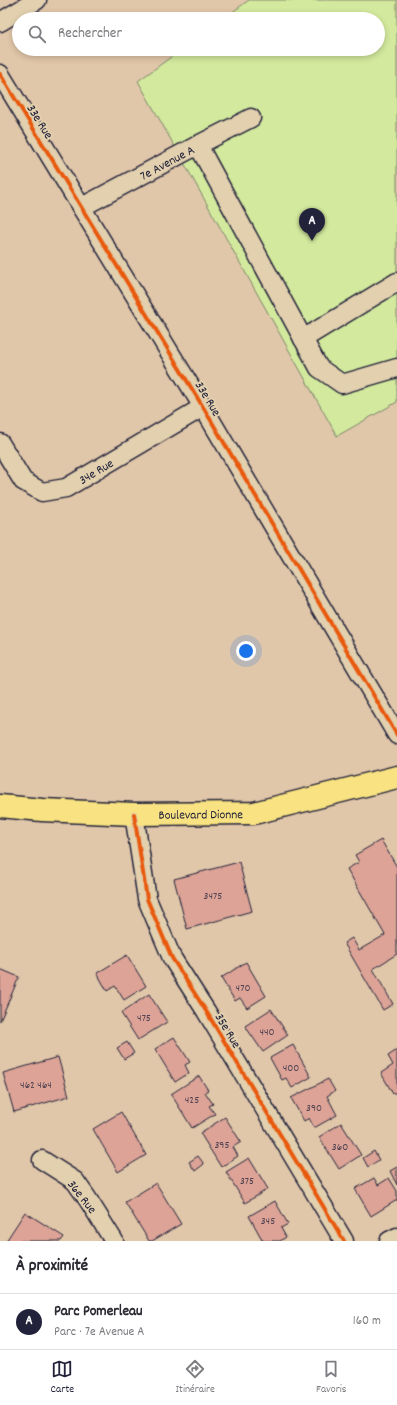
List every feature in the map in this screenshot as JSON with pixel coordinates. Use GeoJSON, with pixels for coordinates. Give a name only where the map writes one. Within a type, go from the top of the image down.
{"type":"FeatureCollection","features":[{"type":"Feature","properties":{"kind":"main road","name":"Boulevard Dionne"},"geometry":{"type":"LineString","coordinates":[[0,806],[42,810],[134,814],[254,813],[397,777]]}},
{"type":"Feature","properties":{"kind":"street"},"geometry":{"type":"LineString","coordinates":[[17,12],[37,0]]}},
{"type":"Feature","properties":{"kind":"street"},"geometry":{"type":"LineString","coordinates":[[0,22],[12,15]]}},
{"type":"Feature","properties":{"kind":"street","name":"33e Rue"},"geometry":{"type":"LineString","coordinates":[[0,74],[203,407],[397,735]]}},
{"type":"Feature","properties":{"kind":"street","name":"7e Avenue A"},"geometry":{"type":"LineString","coordinates":[[82,207],[198,144],[251,118]]}},
{"type":"Feature","properties":{"kind":"street"},"geometry":{"type":"LineString","coordinates":[[198,144],[319,368],[342,384],[397,368]]}},
{"type":"Feature","properties":{"kind":"street"},"geometry":{"type":"LineString","coordinates":[[303,339],[397,282]]}},
{"type":"Feature","properties":{"kind":"street","name":"34e Rue"},"geometry":{"type":"LineString","coordinates":[[0,443],[23,481],[42,492],[66,488],[203,407]]}},
{"type":"Feature","properties":{"kind":"street","name":"35e Rue"},"geometry":{"type":"LineString","coordinates":[[134,814],[148,899],[172,958],[206,1011],[344,1241]]}},
{"type":"Feature","properties":{"kind":"street","name":"36e Rue"},"geometry":{"type":"LineString","coordinates":[[42,1160],[75,1181],[114,1241]]}},
{"type":"Feature","properties":{"kind":"street"},"geometry":{"type":"LineString","coordinates":[[389,1241],[397,1237]]}},
{"type":"Feature","properties":{"kind":"green space"},"geometry":{"type":"Polygon","coordinates":[[[249,0],[397,0],[397,402],[337,436],[138,81],[172,56],[385,56],[385,12],[233,12],[249,0]]]}},
{"type":"Feature","properties":{"kind":"building"},"geometry":{"type":"Polygon","coordinates":[[[381,840],[397,867],[397,954],[373,969],[393,1004],[383,1010],[344,943],[352,938],[359,950],[385,935],[347,869],[359,862],[355,855],[381,840]]]}},
{"type":"Feature","properties":{"kind":"building"},"geometry":{"type":"Polygon","coordinates":[[[239,862],[252,911],[187,929],[174,879],[239,862]]]}},
{"type":"Feature","properties":{"kind":"building"},"geometry":{"type":"Polygon","coordinates":[[[127,955],[146,986],[124,1000],[115,986],[107,991],[97,973],[127,955]]]}},
{"type":"Feature","properties":{"kind":"building"},"geometry":{"type":"Polygon","coordinates":[[[246,962],[266,996],[247,1008],[240,998],[235,1001],[221,978],[246,962]]]}},
{"type":"Feature","properties":{"kind":"building"},"geometry":{"type":"Polygon","coordinates":[[[0,969],[19,977],[0,1021],[0,969]]]}},
{"type":"Feature","properties":{"kind":"building"},"geometry":{"type":"Polygon","coordinates":[[[149,994],[167,1022],[138,1040],[121,1013],[149,994]]]}},
{"type":"Feature","properties":{"kind":"building"},"geometry":{"type":"Polygon","coordinates":[[[271,1009],[288,1035],[263,1052],[245,1026],[271,1009]]]}},
{"type":"Feature","properties":{"kind":"building"},"geometry":{"type":"Polygon","coordinates":[[[174,1037],[190,1062],[185,1065],[189,1073],[175,1082],[155,1049],[174,1037]]]}},
{"type":"Feature","properties":{"kind":"building"},"geometry":{"type":"Polygon","coordinates":[[[127,1042],[134,1053],[124,1059],[117,1048],[127,1042]]]}},
{"type":"Feature","properties":{"kind":"building"},"geometry":{"type":"Polygon","coordinates":[[[293,1045],[311,1077],[292,1088],[286,1078],[282,1080],[270,1058],[293,1045]]]}},
{"type":"Feature","properties":{"kind":"building"},"geometry":{"type":"Polygon","coordinates":[[[397,1050],[397,1092],[393,1094],[381,1073],[393,1065],[388,1056],[397,1050]]]}},
{"type":"Feature","properties":{"kind":"building"},"geometry":{"type":"Polygon","coordinates":[[[58,1057],[69,1096],[14,1112],[3,1073],[58,1057]]]}},
{"type":"Feature","properties":{"kind":"building"},"geometry":{"type":"Polygon","coordinates":[[[199,1076],[208,1090],[205,1092],[213,1104],[209,1106],[215,1114],[192,1128],[171,1094],[199,1076]]]}},
{"type":"Feature","properties":{"kind":"building"},"geometry":{"type":"Polygon","coordinates":[[[328,1079],[335,1091],[327,1096],[337,1115],[314,1128],[309,1118],[304,1121],[291,1098],[328,1079]]]}},
{"type":"Feature","properties":{"kind":"building"},"geometry":{"type":"Polygon","coordinates":[[[121,1112],[146,1155],[118,1172],[93,1129],[121,1112]]]}},
{"type":"Feature","properties":{"kind":"building"},"geometry":{"type":"Polygon","coordinates":[[[225,1117],[241,1142],[233,1147],[238,1156],[221,1167],[200,1133],[225,1117]]]}},
{"type":"Feature","properties":{"kind":"building"},"geometry":{"type":"Polygon","coordinates":[[[341,1123],[361,1155],[339,1169],[319,1137],[341,1123]]]}},
{"type":"Feature","properties":{"kind":"building"},"geometry":{"type":"Polygon","coordinates":[[[374,1151],[379,1160],[368,1167],[363,1158],[374,1151]]]}},
{"type":"Feature","properties":{"kind":"building"},"geometry":{"type":"Polygon","coordinates":[[[198,1156],[204,1164],[195,1171],[189,1162],[198,1156]]]}},
{"type":"Feature","properties":{"kind":"building"},"geometry":{"type":"Polygon","coordinates":[[[249,1158],[268,1189],[245,1203],[226,1172],[249,1158]]]}},
{"type":"Feature","properties":{"kind":"building"},"geometry":{"type":"Polygon","coordinates":[[[397,1167],[397,1185],[390,1171],[397,1167]]]}},
{"type":"Feature","properties":{"kind":"building"},"geometry":{"type":"Polygon","coordinates":[[[374,1178],[378,1185],[389,1178],[397,1191],[397,1200],[371,1216],[355,1189],[374,1178]]]}},
{"type":"Feature","properties":{"kind":"building"},"geometry":{"type":"Polygon","coordinates":[[[156,1183],[181,1224],[152,1241],[149,1241],[125,1202],[156,1183]]]}},
{"type":"Feature","properties":{"kind":"building"},"geometry":{"type":"Polygon","coordinates":[[[275,1201],[288,1224],[281,1228],[286,1237],[280,1241],[263,1241],[249,1216],[275,1201]]]}},
{"type":"Feature","properties":{"kind":"building"},"geometry":{"type":"Polygon","coordinates":[[[25,1212],[64,1237],[61,1241],[6,1241],[25,1212]]]}},
{"type":"Feature","properties":{"kind":"cycle path"},"geometry":{"type":"LineString","coordinates":[[0,74],[203,407],[397,735]]}},
{"type":"Feature","properties":{"kind":"cycle path"},"geometry":{"type":"LineString","coordinates":[[134,814],[147,899],[172,958],[206,1011],[344,1241]]}},
{"type":"Feature","properties":{"kind":"place","name":"Parc Pomerleau"},"geometry":{"type":"Point","coordinates":[312,241]}}]}
